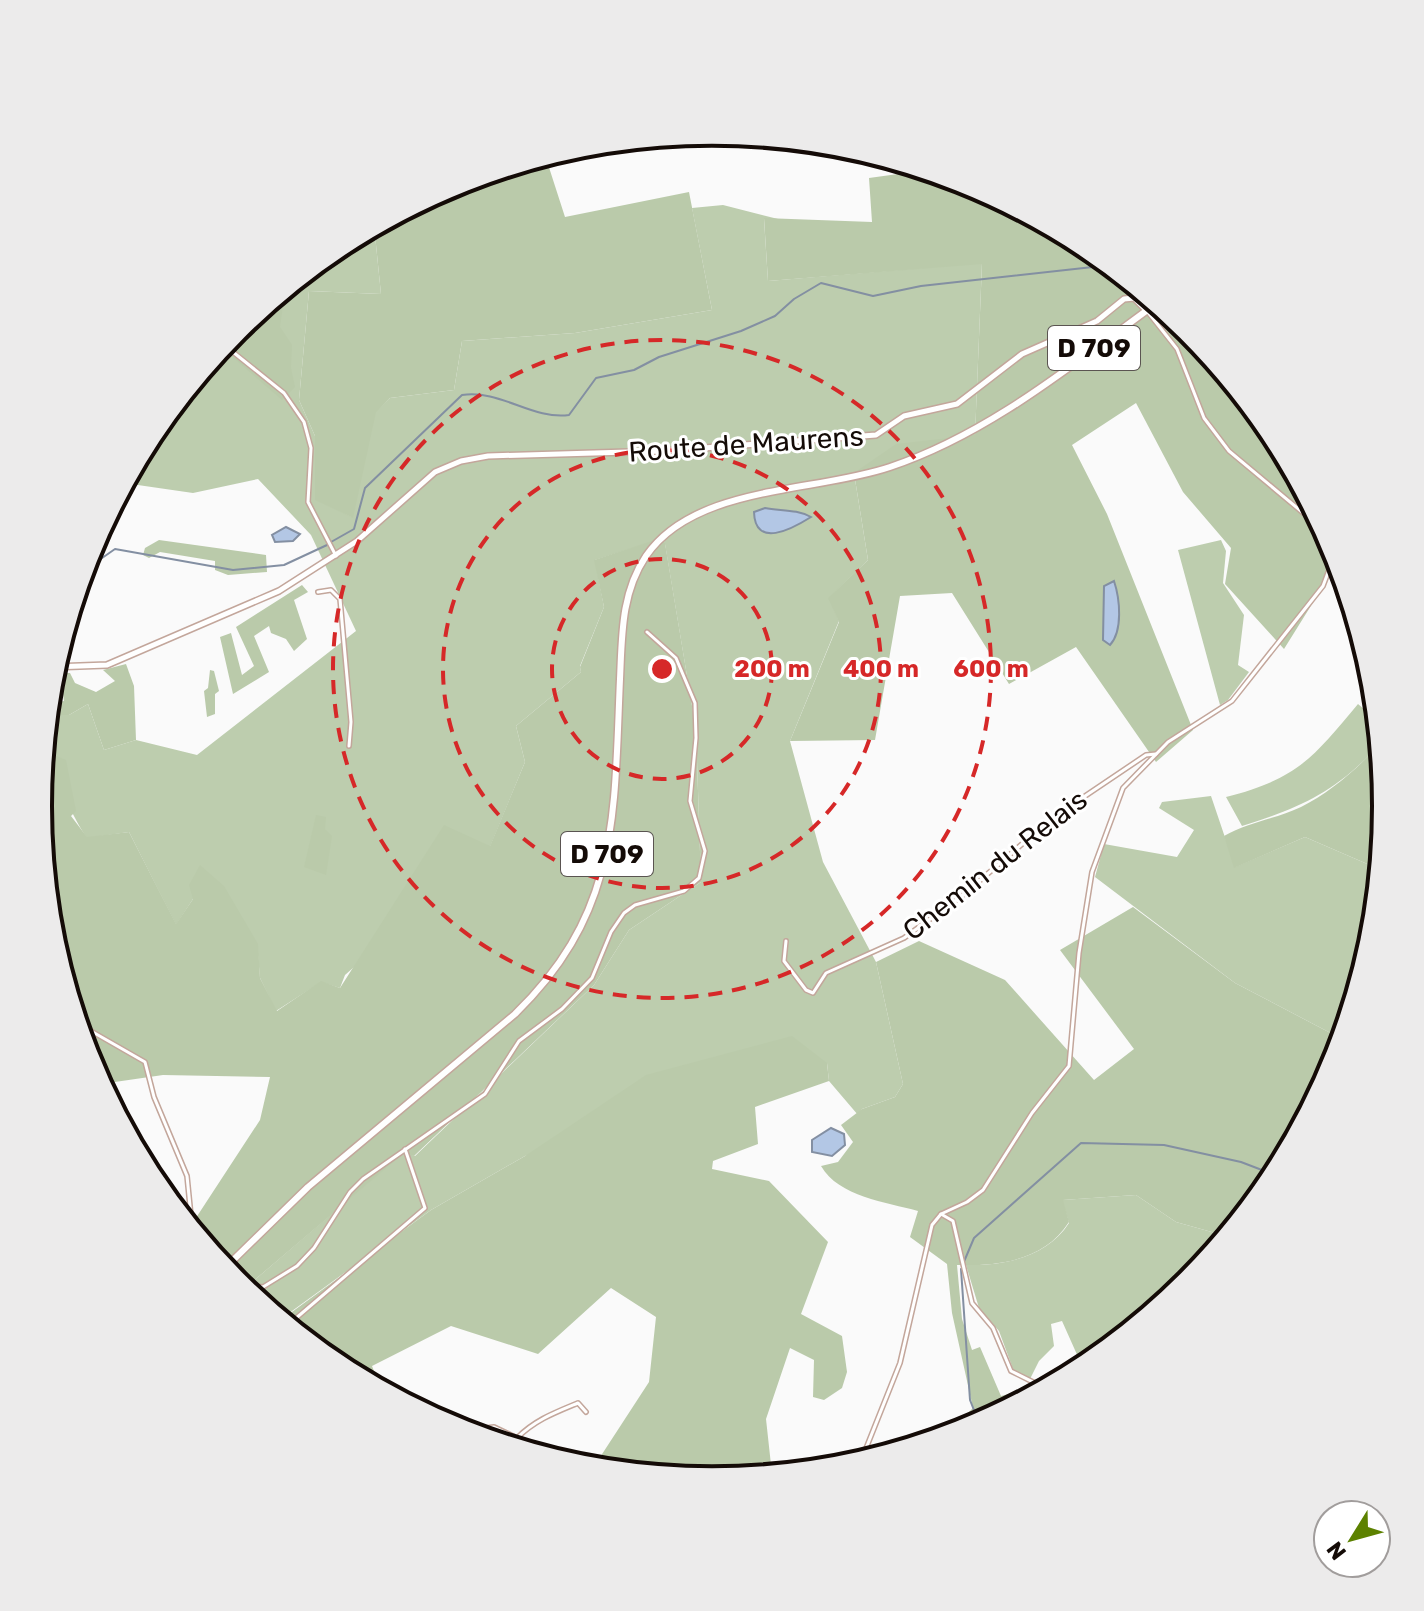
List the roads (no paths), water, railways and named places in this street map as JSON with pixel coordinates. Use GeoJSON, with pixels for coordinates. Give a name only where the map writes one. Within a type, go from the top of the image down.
{"type":"FeatureCollection","features":[{"type":"Feature","properties":{"kind":"main road","name":"Route de Maurens"},"geometry":{"type":"LineString","coordinates":[[335,557],[422,481],[435,472],[470,458],[657,452],[876,435],[904,416],[957,404],[1022,354],[1097,321],[1124,299],[1134,298]]}},
{"type":"Feature","properties":{"kind":"main road","name":"Route de Maurens"},"geometry":{"type":"LineString","coordinates":[[1136,300],[1146,310]]}},
{"type":"Feature","properties":{"kind":"main road","name":"D 709"},"geometry":{"type":"LineString","coordinates":[[233,1260],[308,1187],[515,1014],[543,984],[574,940],[598,888],[614,815],[625,613],[634,577],[647,554],[681,521],[721,503],[857,477],[948,443],[1031,392],[1146,310]]}},
{"type":"Feature","properties":{"kind":"main road"},"geometry":{"type":"LineString","coordinates":[[67,667],[96,667],[115,662],[279,591],[335,557]]}},
{"type":"Feature","properties":{"kind":"street"},"geometry":{"type":"LineString","coordinates":[[1146,310],[1177,349],[1196,401],[1214,432],[1241,463],[1304,514]]}},
{"type":"Feature","properties":{"kind":"street"},"geometry":{"type":"LineString","coordinates":[[233,352],[284,393],[299,412],[311,448],[308,502],[335,557]]}},
{"type":"Feature","properties":{"kind":"street"},"geometry":{"type":"LineString","coordinates":[[867,1447],[900,1363],[929,1232],[941,1214],[967,1202],[983,1190],[1032,1113],[1069,1066],[1079,953],[1092,872],[1123,788],[1181,732],[1232,701],[1323,586],[1329,571]]}},
{"type":"Feature","properties":{"kind":"street"},"geometry":{"type":"LineString","coordinates":[[318,592],[331,590],[340,599],[349,746]]}},
{"type":"Feature","properties":{"kind":"street"},"geometry":{"type":"LineString","coordinates":[[261,1287],[297,1266],[314,1248],[350,1192],[405,1149],[476,1102],[492,1085],[519,1041],[562,1009],[592,978],[618,919],[635,905],[684,891],[699,878],[704,867],[705,851],[690,801],[696,738],[695,703],[676,658],[647,632]]}},
{"type":"Feature","properties":{"kind":"street","name":"Chemin du Relais"},"geometry":{"type":"LineString","coordinates":[[786,941],[784,961],[806,990],[813,993],[826,973],[904,938],[1094,788],[1146,755],[1156,754]]}},
{"type":"Feature","properties":{"kind":"street"},"geometry":{"type":"LineString","coordinates":[[94,1036],[145,1062],[187,1176],[190,1210]]}},
{"type":"Feature","properties":{"kind":"street"},"geometry":{"type":"LineString","coordinates":[[296,1318],[425,1208],[405,1149]]}},
{"type":"Feature","properties":{"kind":"street"},"geometry":{"type":"LineString","coordinates":[[941,1214],[953,1221],[970,1297],[993,1328],[1011,1371],[1033,1382]]}},
{"type":"Feature","properties":{"kind":"street"},"geometry":{"type":"LineString","coordinates":[[519,1436],[532,1423],[552,1412],[578,1403],[586,1412]]}},
{"type":"Feature","properties":{"kind":"water"},"geometry":{"type":"Polygon","coordinates":[[[765,508],[794,511],[811,517],[785,530],[767,533],[756,523],[754,512],[765,508]]]}},
{"type":"Feature","properties":{"kind":"water"},"geometry":{"type":"Polygon","coordinates":[[[286,527],[300,534],[293,541],[275,542],[272,535],[286,527]]]}},
{"type":"Feature","properties":{"kind":"water"},"geometry":{"type":"Polygon","coordinates":[[[1114,581],[1119,614],[1117,632],[1110,645],[1103,640],[1104,586],[1114,581]]]}},
{"type":"Feature","properties":{"kind":"water"},"geometry":{"type":"Polygon","coordinates":[[[831,1128],[844,1134],[845,1145],[832,1156],[812,1152],[812,1140],[831,1128]]]}},
{"type":"Feature","properties":{"kind":"waterway"},"geometry":{"type":"LineString","coordinates":[[331,542],[354,529],[365,488],[462,395],[490,396],[542,413],[569,415],[596,378],[634,370],[659,357],[741,331],[775,316],[794,299],[821,283],[873,296],[921,286],[1093,267]]}},
{"type":"Feature","properties":{"kind":"waterway"},"geometry":{"type":"LineString","coordinates":[[99,560],[115,549],[233,570],[284,565],[327,545]]}},
{"type":"Feature","properties":{"kind":"waterway"},"geometry":{"type":"LineString","coordinates":[[963,1264],[974,1238],[1081,1143],[1164,1145],[1241,1162],[1262,1170]]}},
{"type":"Feature","properties":{"kind":"waterway"},"geometry":{"type":"LineString","coordinates":[[961,1269],[970,1400],[974,1411]]}}]}
